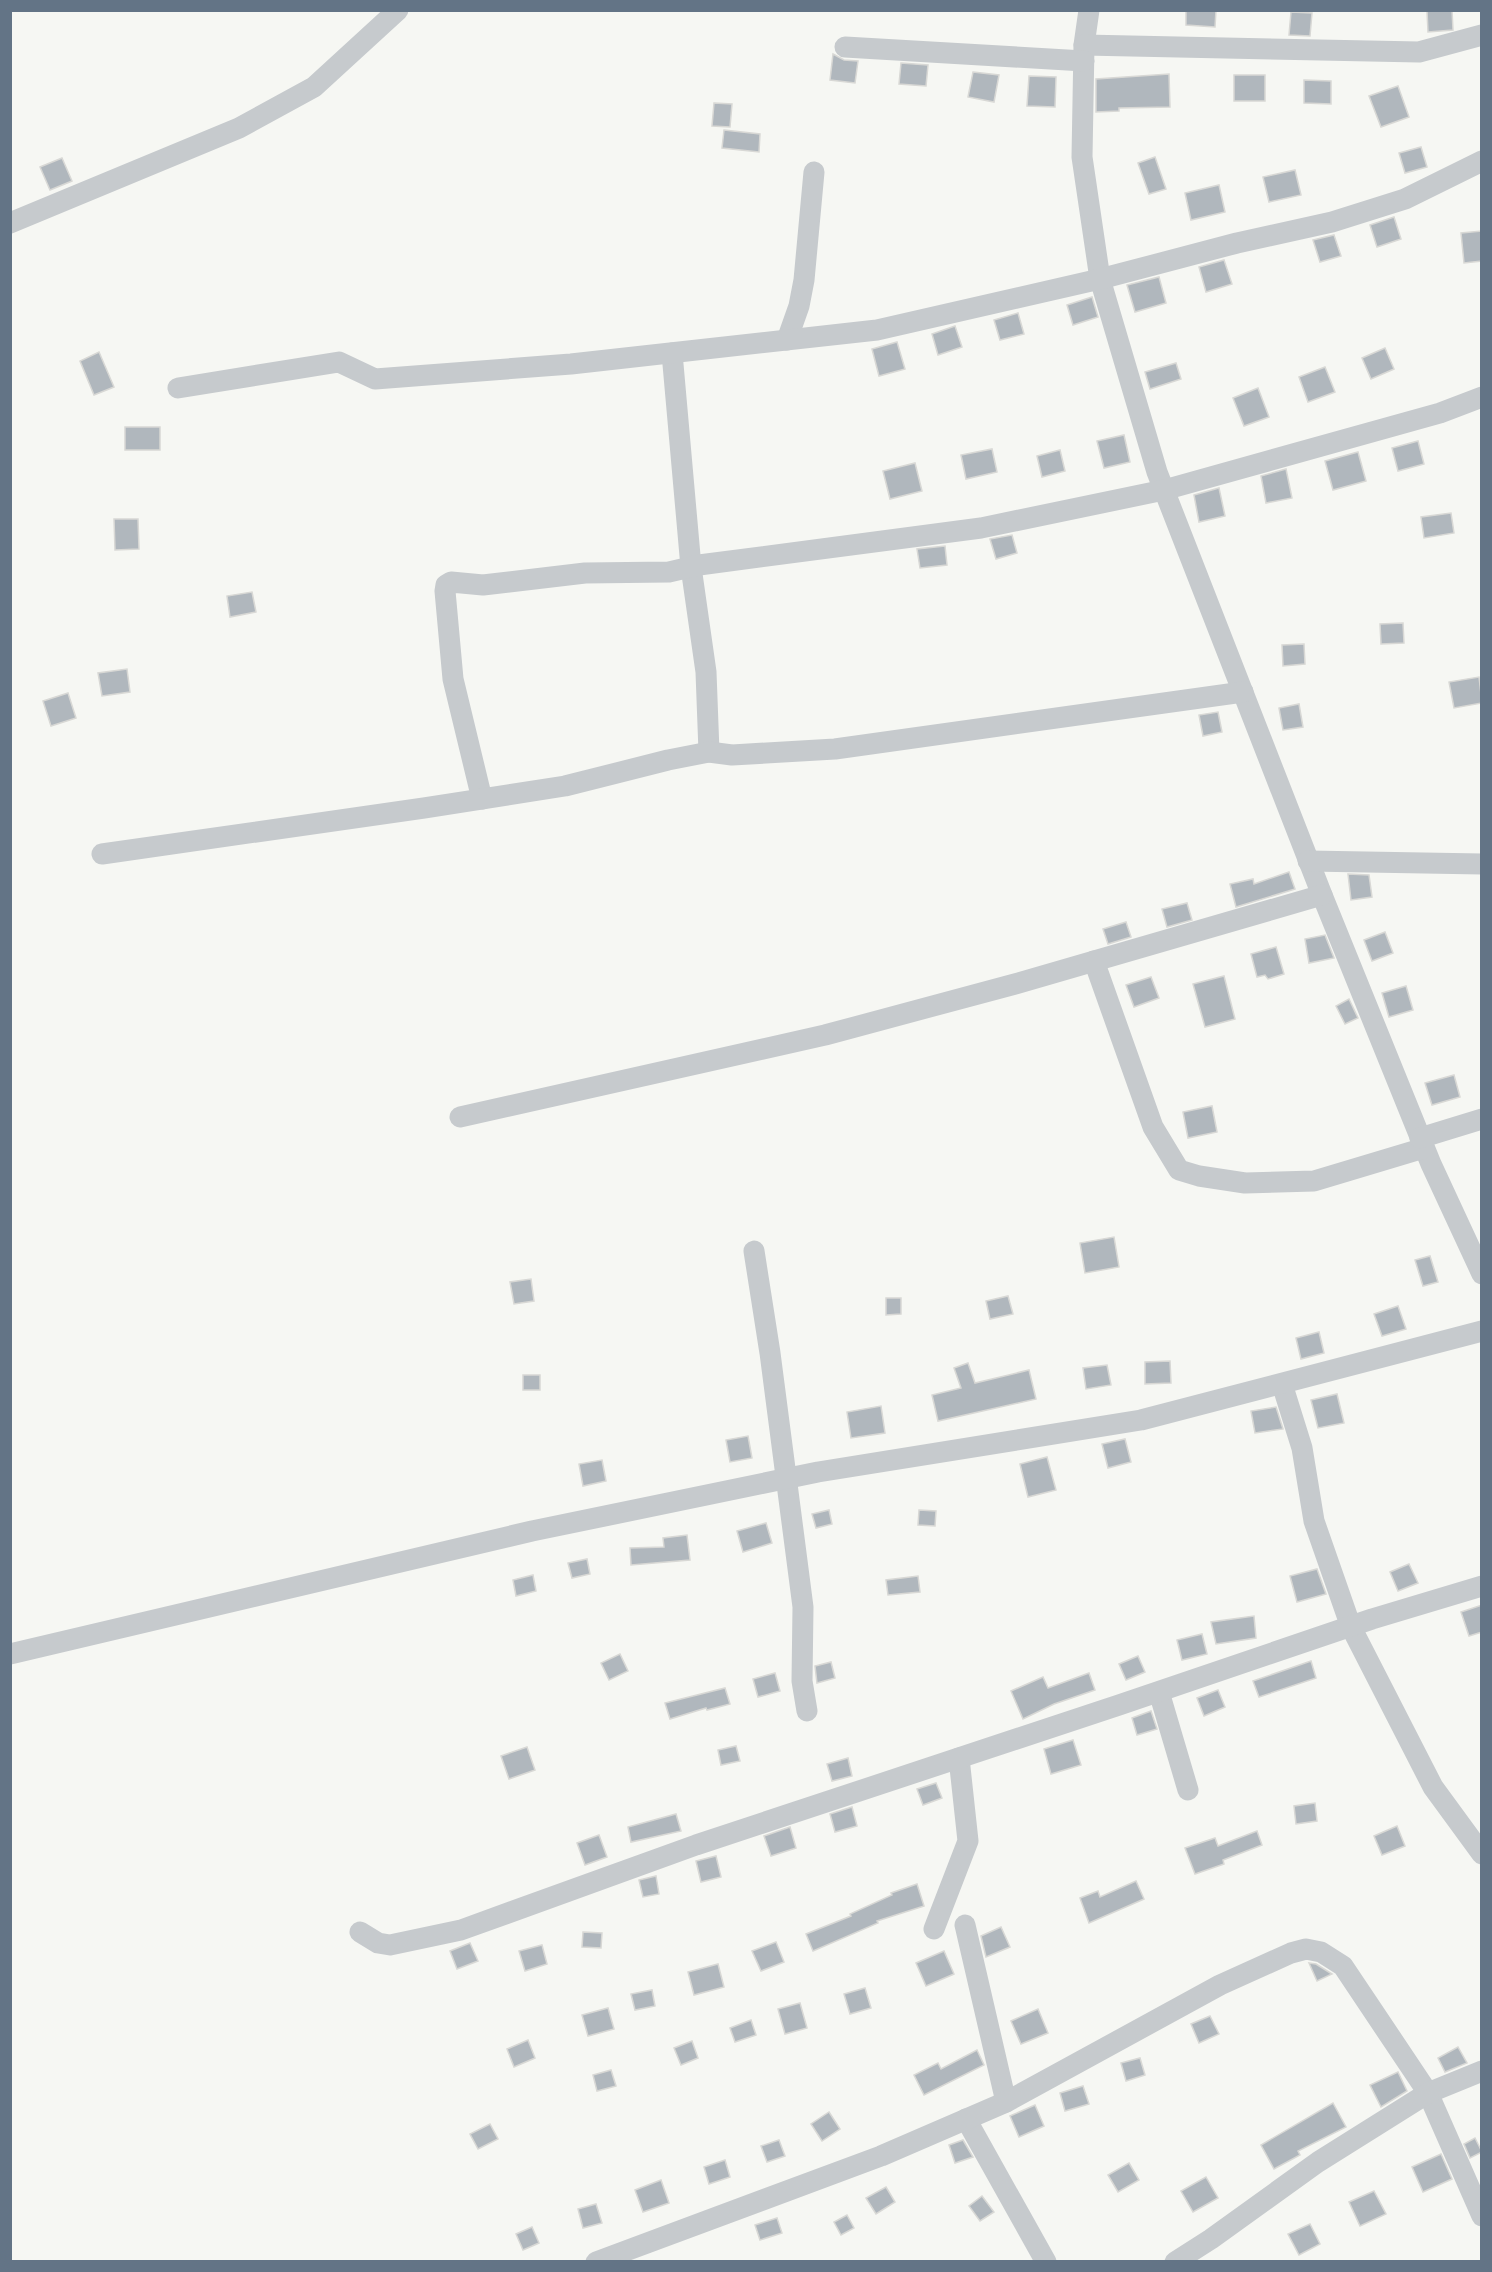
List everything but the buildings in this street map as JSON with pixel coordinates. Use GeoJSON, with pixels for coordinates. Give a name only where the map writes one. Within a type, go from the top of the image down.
{"type":"FeatureCollection","features":[{"type":"Feature","properties":{"kind":"street"},"geometry":{"type":"LineString","coordinates":[[10,223],[249,123],[314,87],[398,10]]}},
{"type":"Feature","properties":{"kind":"street"},"geometry":{"type":"LineString","coordinates":[[1089,10],[1084,53],[1082,157],[1100,279],[1164,490],[1308,861],[1422,1143],[1482,1274]]}},
{"type":"Feature","properties":{"kind":"street"},"geometry":{"type":"LineString","coordinates":[[845,47],[1084,53],[1419,52],[1482,35]]}},
{"type":"Feature","properties":{"kind":"street"},"geometry":{"type":"LineString","coordinates":[[178,388],[339,362],[375,379],[571,364],[877,330],[1100,279],[1237,243],[1332,222],[1405,199],[1482,161]]}},
{"type":"Feature","properties":{"kind":"street"},"geometry":{"type":"LineString","coordinates":[[787,340],[799,306],[804,280],[814,172]]}},
{"type":"Feature","properties":{"kind":"street"},"geometry":{"type":"LineString","coordinates":[[672,353],[691,567],[706,672],[709,752]]}},
{"type":"Feature","properties":{"kind":"street"},"geometry":{"type":"LineString","coordinates":[[482,799],[453,679],[446,585],[451,582],[483,585],[585,573],[669,572],[691,567],[981,528],[1164,490],[1440,413],[1482,397]]}},
{"type":"Feature","properties":{"kind":"street"},"geometry":{"type":"LineString","coordinates":[[102,854],[565,786],[709,752],[732,755],[835,749],[1244,692]]}},
{"type":"Feature","properties":{"kind":"street"},"geometry":{"type":"LineString","coordinates":[[1308,861],[1482,864]]}},
{"type":"Feature","properties":{"kind":"street"},"geometry":{"type":"LineString","coordinates":[[460,1117],[825,1035],[1322,895]]}},
{"type":"Feature","properties":{"kind":"street"},"geometry":{"type":"LineString","coordinates":[[1094,961],[1153,1127],[1179,1170],[1199,1176],[1245,1183],[1314,1181],[1482,1119]]}},
{"type":"Feature","properties":{"kind":"street"},"geometry":{"type":"LineString","coordinates":[[754,1251],[771,1353],[803,1607],[802,1681],[807,1711]]}},
{"type":"Feature","properties":{"kind":"street"},"geometry":{"type":"LineString","coordinates":[[10,1654],[532,1531],[787,1478],[1141,1420],[1482,1332]]}},
{"type":"Feature","properties":{"kind":"street"},"geometry":{"type":"LineString","coordinates":[[1282,1384],[1302,1448],[1314,1521],[1351,1627],[1433,1787],[1482,1854]]}},
{"type":"Feature","properties":{"kind":"street"},"geometry":{"type":"LineString","coordinates":[[360,1932],[378,1943],[390,1945],[461,1930],[696,1845],[1351,1627],[1482,1586]]}},
{"type":"Feature","properties":{"kind":"street"},"geometry":{"type":"LineString","coordinates":[[1159,1692],[1188,1790]]}},
{"type":"Feature","properties":{"kind":"street"},"geometry":{"type":"LineString","coordinates":[[934,1929],[968,1841],[959,1758]]}},
{"type":"Feature","properties":{"kind":"street"},"geometry":{"type":"LineString","coordinates":[[965,1925],[1006,2102]]}},
{"type":"Feature","properties":{"kind":"street"},"geometry":{"type":"LineString","coordinates":[[596,2262],[881,2156],[1006,2102],[1220,1985],[1291,1953],[1306,1949],[1321,1952],[1343,1966],[1428,2093],[1482,2216]]}},
{"type":"Feature","properties":{"kind":"street"},"geometry":{"type":"LineString","coordinates":[[1175,2262],[1318,2162],[1428,2093],[1482,2071]]}},
{"type":"Feature","properties":{"kind":"street"},"geometry":{"type":"LineString","coordinates":[[966,2119],[1046,2262]]}}]}
